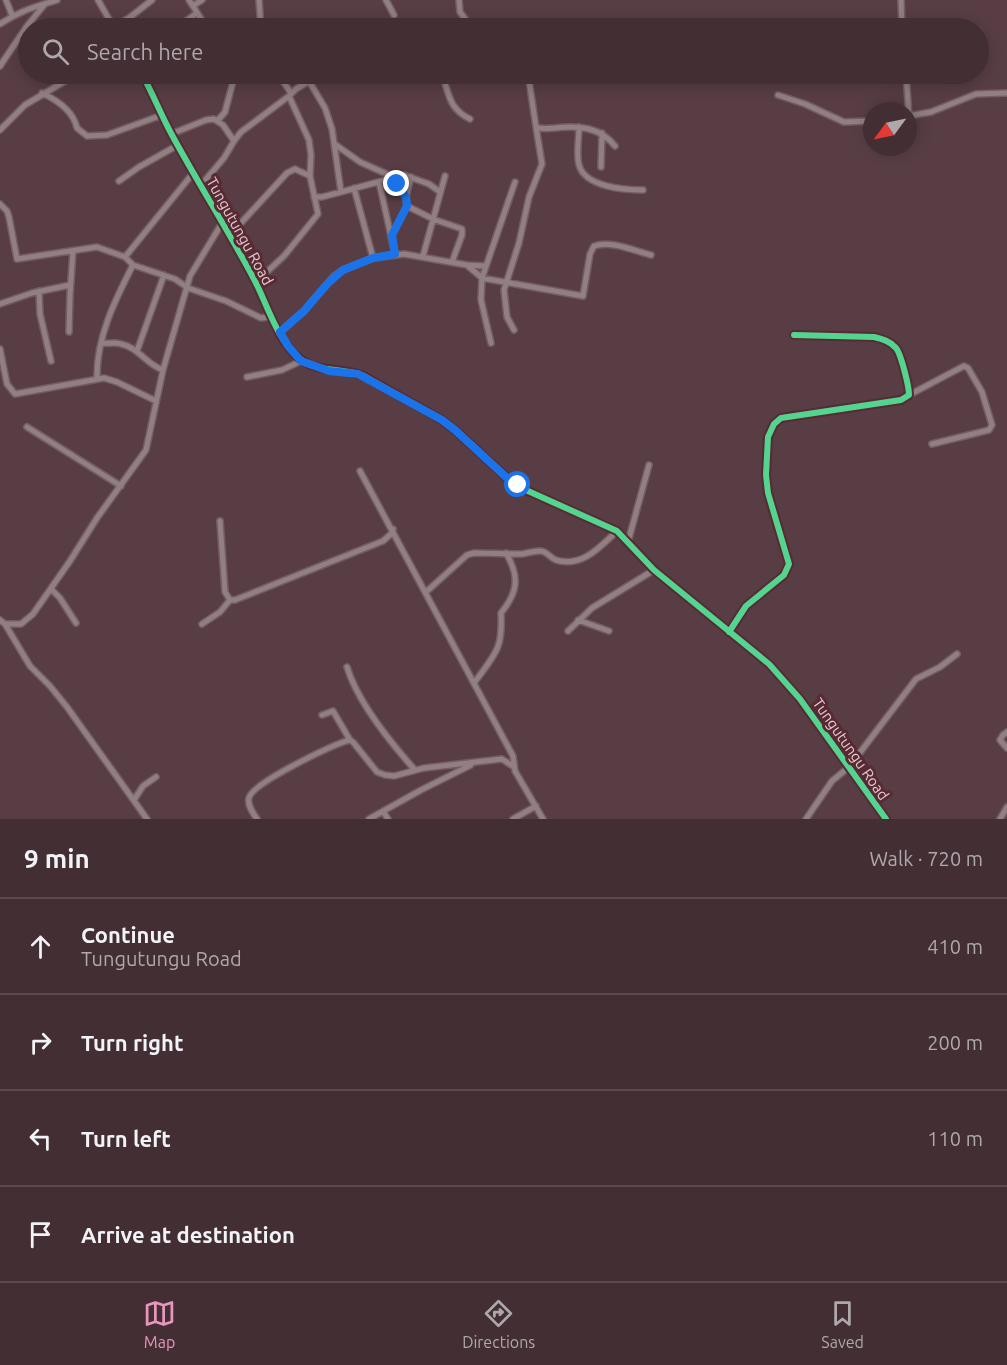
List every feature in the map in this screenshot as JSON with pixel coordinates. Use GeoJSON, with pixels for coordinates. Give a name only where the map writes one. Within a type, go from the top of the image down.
{"type":"FeatureCollection","features":[{"type":"Feature","properties":{"kind":"street"},"geometry":{"type":"LineString","coordinates":[[6,0],[12,15]]}},
{"type":"Feature","properties":{"kind":"street"},"geometry":{"type":"LineString","coordinates":[[0,24],[12,15],[35,5],[56,0]]}},
{"type":"Feature","properties":{"kind":"street"},"geometry":{"type":"LineString","coordinates":[[98,0],[108,18]]}},
{"type":"Feature","properties":{"kind":"street"},"geometry":{"type":"LineString","coordinates":[[129,18],[152,0]]}},
{"type":"Feature","properties":{"kind":"street"},"geometry":{"type":"LineString","coordinates":[[189,0],[200,18]]}},
{"type":"Feature","properties":{"kind":"street"},"geometry":{"type":"LineString","coordinates":[[193,6],[202,0]]}},
{"type":"Feature","properties":{"kind":"street"},"geometry":{"type":"LineString","coordinates":[[259,0],[260,18]]}},
{"type":"Feature","properties":{"kind":"street"},"geometry":{"type":"LineString","coordinates":[[386,0],[394,15]]}},
{"type":"Feature","properties":{"kind":"street"},"geometry":{"type":"LineString","coordinates":[[459,0],[460,12],[464,18]]}},
{"type":"Feature","properties":{"kind":"street"},"geometry":{"type":"LineString","coordinates":[[901,0],[902,18]]}},
{"type":"Feature","properties":{"kind":"street"},"geometry":{"type":"LineString","coordinates":[[34,18],[45,4]]}},
{"type":"Feature","properties":{"kind":"street"},"geometry":{"type":"LineString","coordinates":[[190,18],[197,13]]}},
{"type":"Feature","properties":{"kind":"street"},"geometry":{"type":"LineString","coordinates":[[0,66],[18,40]]}},
{"type":"Feature","properties":{"kind":"street"},"geometry":{"type":"LineString","coordinates":[[0,129],[25,105],[59,84]]}},
{"type":"Feature","properties":{"kind":"street","name":"Tungutungu Road"},"geometry":{"type":"LineString","coordinates":[[147,84],[171,134],[256,282],[280,332],[301,361],[329,371],[364,376],[442,420],[506,477],[528,491],[617,531],[654,570],[769,664],[800,699],[886,819]]}},
{"type":"Feature","properties":{"kind":"street"},"geometry":{"type":"LineString","coordinates":[[171,134],[206,120],[218,120],[225,112],[232,84]]}},
{"type":"Feature","properties":{"kind":"street"},"geometry":{"type":"LineString","coordinates":[[256,282],[284,256],[316,218],[318,210],[310,176],[309,140],[284,84]]}},
{"type":"Feature","properties":{"kind":"street"},"geometry":{"type":"LineString","coordinates":[[201,185],[249,125],[305,84]]}},
{"type":"Feature","properties":{"kind":"street"},"geometry":{"type":"LineString","coordinates":[[311,84],[325,108],[336,145],[341,192]]}},
{"type":"Feature","properties":{"kind":"street"},"geometry":{"type":"LineString","coordinates":[[445,84],[455,110],[470,119]]}},
{"type":"Feature","properties":{"kind":"street"},"geometry":{"type":"LineString","coordinates":[[514,330],[505,306],[505,281],[519,243],[529,197],[542,164],[530,84]]}},
{"type":"Feature","properties":{"kind":"street"},"geometry":{"type":"LineString","coordinates":[[907,84],[908,102]]}},
{"type":"Feature","properties":{"kind":"street"},"geometry":{"type":"LineString","coordinates":[[42,93],[69,111],[75,119],[77,128],[87,136],[107,135],[162,115]]}},
{"type":"Feature","properties":{"kind":"street"},"geometry":{"type":"LineString","coordinates":[[917,115],[931,112],[976,94],[1007,93]]}},
{"type":"Feature","properties":{"kind":"street"},"geometry":{"type":"LineString","coordinates":[[778,95],[805,104],[844,122],[863,121]]}},
{"type":"Feature","properties":{"kind":"street"},"geometry":{"type":"LineString","coordinates":[[218,120],[234,141]]}},
{"type":"Feature","properties":{"kind":"street"},"geometry":{"type":"LineString","coordinates":[[536,127],[543,129],[579,127],[602,133],[615,146]]}},
{"type":"Feature","properties":{"kind":"street"},"geometry":{"type":"LineString","coordinates":[[579,127],[579,164],[585,175],[604,185],[643,190]]}},
{"type":"Feature","properties":{"kind":"street"},"geometry":{"type":"LineString","coordinates":[[601,167],[602,133]]}},
{"type":"Feature","properties":{"kind":"street"},"geometry":{"type":"LineString","coordinates":[[120,181],[139,167],[178,145]]}},
{"type":"Feature","properties":{"kind":"street"},"geometry":{"type":"LineString","coordinates":[[336,145],[354,159],[393,178],[406,197]]}},
{"type":"Feature","properties":{"kind":"street"},"geometry":{"type":"LineString","coordinates":[[228,232],[240,224],[287,173],[295,169],[310,176]]}},
{"type":"Feature","properties":{"kind":"street"},"geometry":{"type":"LineString","coordinates":[[125,257],[194,172]]}},
{"type":"Feature","properties":{"kind":"street"},"geometry":{"type":"LineString","coordinates":[[314,197],[322,197],[404,175],[429,184],[440,192]]}},
{"type":"Feature","properties":{"kind":"street"},"geometry":{"type":"LineString","coordinates":[[423,256],[445,176]]}},
{"type":"Feature","properties":{"kind":"street"},"geometry":{"type":"LineString","coordinates":[[392,235],[407,206],[406,197],[411,177]]}},
{"type":"Feature","properties":{"kind":"street"},"geometry":{"type":"LineString","coordinates":[[379,182],[395,254]]}},
{"type":"Feature","properties":{"kind":"street"},"geometry":{"type":"LineString","coordinates":[[491,343],[481,300],[482,278],[515,182]]}},
{"type":"Feature","properties":{"kind":"street"},"geometry":{"type":"LineString","coordinates":[[354,188],[373,258]]}},
{"type":"Feature","properties":{"kind":"street"},"geometry":{"type":"LineString","coordinates":[[0,204],[9,217],[17,259],[97,247],[125,257],[133,265],[175,279],[188,288],[226,301],[261,318],[272,316]]}},
{"type":"Feature","properties":{"kind":"street"},"geometry":{"type":"LineString","coordinates":[[407,206],[462,229],[452,262]]}},
{"type":"Feature","properties":{"kind":"street"},"geometry":{"type":"LineString","coordinates":[[2,622],[17,624],[27,620],[51,589],[97,518],[146,450],[163,370],[190,276],[222,223]]}},
{"type":"Feature","properties":{"kind":"street"},"geometry":{"type":"LineString","coordinates":[[467,266],[482,278],[583,296],[590,255],[594,246],[601,244],[616,246],[651,255]]}},
{"type":"Feature","properties":{"kind":"street"},"geometry":{"type":"LineString","coordinates":[[69,332],[70,285],[74,251]]}},
{"type":"Feature","properties":{"kind":"street"},"geometry":{"type":"LineString","coordinates":[[280,332],[304,311],[334,276],[373,258],[395,254],[423,256],[467,266],[485,266]]}},
{"type":"Feature","properties":{"kind":"street"},"geometry":{"type":"LineString","coordinates":[[97,379],[97,365],[105,328],[133,265]]}},
{"type":"Feature","properties":{"kind":"street"},"geometry":{"type":"LineString","coordinates":[[137,351],[164,275]]}},
{"type":"Feature","properties":{"kind":"street"},"geometry":{"type":"LineString","coordinates":[[0,304],[39,291],[70,285]]}},
{"type":"Feature","properties":{"kind":"street"},"geometry":{"type":"LineString","coordinates":[[39,291],[40,314],[51,361]]}},
{"type":"Feature","properties":{"kind":"street"},"geometry":{"type":"LineString","coordinates":[[794,336],[874,338],[892,344],[898,352],[909,386],[909,394]]}},
{"type":"Feature","properties":{"kind":"street"},"geometry":{"type":"LineString","coordinates":[[102,343],[121,344],[137,351],[151,365],[163,370]]}},
{"type":"Feature","properties":{"kind":"street"},"geometry":{"type":"LineString","coordinates":[[0,349],[7,384],[15,394],[97,379],[110,379],[156,401]]}},
{"type":"Feature","properties":{"kind":"street"},"geometry":{"type":"LineString","coordinates":[[248,377],[282,370],[301,361]]}},
{"type":"Feature","properties":{"kind":"street"},"geometry":{"type":"LineString","coordinates":[[729,632],[746,606],[784,575],[789,564],[771,503],[766,475],[768,437],[774,424],[782,418],[901,400],[964,366],[977,381],[992,425],[989,430],[932,444]]}},
{"type":"Feature","properties":{"kind":"street"},"geometry":{"type":"LineString","coordinates":[[27,427],[121,486]]}},
{"type":"Feature","properties":{"kind":"street"},"geometry":{"type":"LineString","coordinates":[[628,542],[649,465]]}},
{"type":"Feature","properties":{"kind":"street"},"geometry":{"type":"LineString","coordinates":[[360,471],[513,756],[514,767],[543,819]]}},
{"type":"Feature","properties":{"kind":"street"},"geometry":{"type":"LineString","coordinates":[[220,521],[225,592],[230,600]]}},
{"type":"Feature","properties":{"kind":"street"},"geometry":{"type":"LineString","coordinates":[[202,624],[220,612],[230,600],[273,586],[383,541],[393,529]]}},
{"type":"Feature","properties":{"kind":"street"},"geometry":{"type":"LineString","coordinates":[[426,592],[467,555],[544,551],[556,560],[578,561],[592,554],[617,531]]}},
{"type":"Feature","properties":{"kind":"street"},"geometry":{"type":"LineString","coordinates":[[474,682],[497,651],[502,639],[501,613],[511,602],[513,596],[516,583],[514,570],[506,553]]}},
{"type":"Feature","properties":{"kind":"street"},"geometry":{"type":"LineString","coordinates":[[568,631],[592,608],[654,570]]}},
{"type":"Feature","properties":{"kind":"street"},"geometry":{"type":"LineString","coordinates":[[51,589],[60,598],[76,623]]}},
{"type":"Feature","properties":{"kind":"street"},"geometry":{"type":"LineString","coordinates":[[578,620],[609,631]]}},
{"type":"Feature","properties":{"kind":"street"},"geometry":{"type":"LineString","coordinates":[[2,622],[30,666],[67,707],[147,819]]}},
{"type":"Feature","properties":{"kind":"street"},"geometry":{"type":"LineString","coordinates":[[11,634],[17,624]]}},
{"type":"Feature","properties":{"kind":"street"},"geometry":{"type":"LineString","coordinates":[[806,819],[832,781],[849,767],[916,679],[940,667],[957,654]]}},
{"type":"Feature","properties":{"kind":"street"},"geometry":{"type":"LineString","coordinates":[[347,668],[351,681],[379,724],[415,770]]}},
{"type":"Feature","properties":{"kind":"street"},"geometry":{"type":"LineString","coordinates":[[322,715],[333,711],[350,740],[377,772],[394,776],[415,770],[502,759],[514,767]]}},
{"type":"Feature","properties":{"kind":"street"},"geometry":{"type":"LineString","coordinates":[[1007,732],[1000,740],[1007,748]]}},
{"type":"Feature","properties":{"kind":"street"},"geometry":{"type":"LineString","coordinates":[[257,819],[248,799],[251,792],[296,764],[350,740]]}},
{"type":"Feature","properties":{"kind":"street"},"geometry":{"type":"LineString","coordinates":[[369,819],[475,763]]}},
{"type":"Feature","properties":{"kind":"street"},"geometry":{"type":"LineString","coordinates":[[134,800],[143,786],[156,777]]}},
{"type":"Feature","properties":{"kind":"street"},"geometry":{"type":"LineString","coordinates":[[513,819],[536,806]]}},
{"type":"Feature","properties":{"kind":"street"},"geometry":{"type":"LineString","coordinates":[[999,819],[1007,807]]}},
{"type":"Feature","properties":{"kind":"street"},"geometry":{"type":"LineString","coordinates":[[383,811],[388,819]]}},
{"type":"Feature","properties":{"kind":"cycle path"},"geometry":{"type":"LineString","coordinates":[[147,84],[172,135],[246,264],[285,343],[299,358],[314,366],[364,376],[442,420],[506,477],[528,491],[617,531],[654,570],[769,664],[800,699],[886,819]]}},
{"type":"Feature","properties":{"kind":"cycle path"},"geometry":{"type":"LineString","coordinates":[[729,632],[746,606],[784,575],[789,564],[768,493],[766,475],[768,437],[774,424],[781,418],[901,400],[909,395],[900,357],[896,348],[889,342],[874,337],[794,335]]}},
{"type":"Feature","properties":{"kind":"route"},"geometry":{"type":"LineString","coordinates":[[397,184],[406,197],[407,206],[392,235],[395,254],[373,258],[334,276],[304,311],[280,332],[301,361],[329,371],[364,376],[442,420],[518,485]]}}]}
